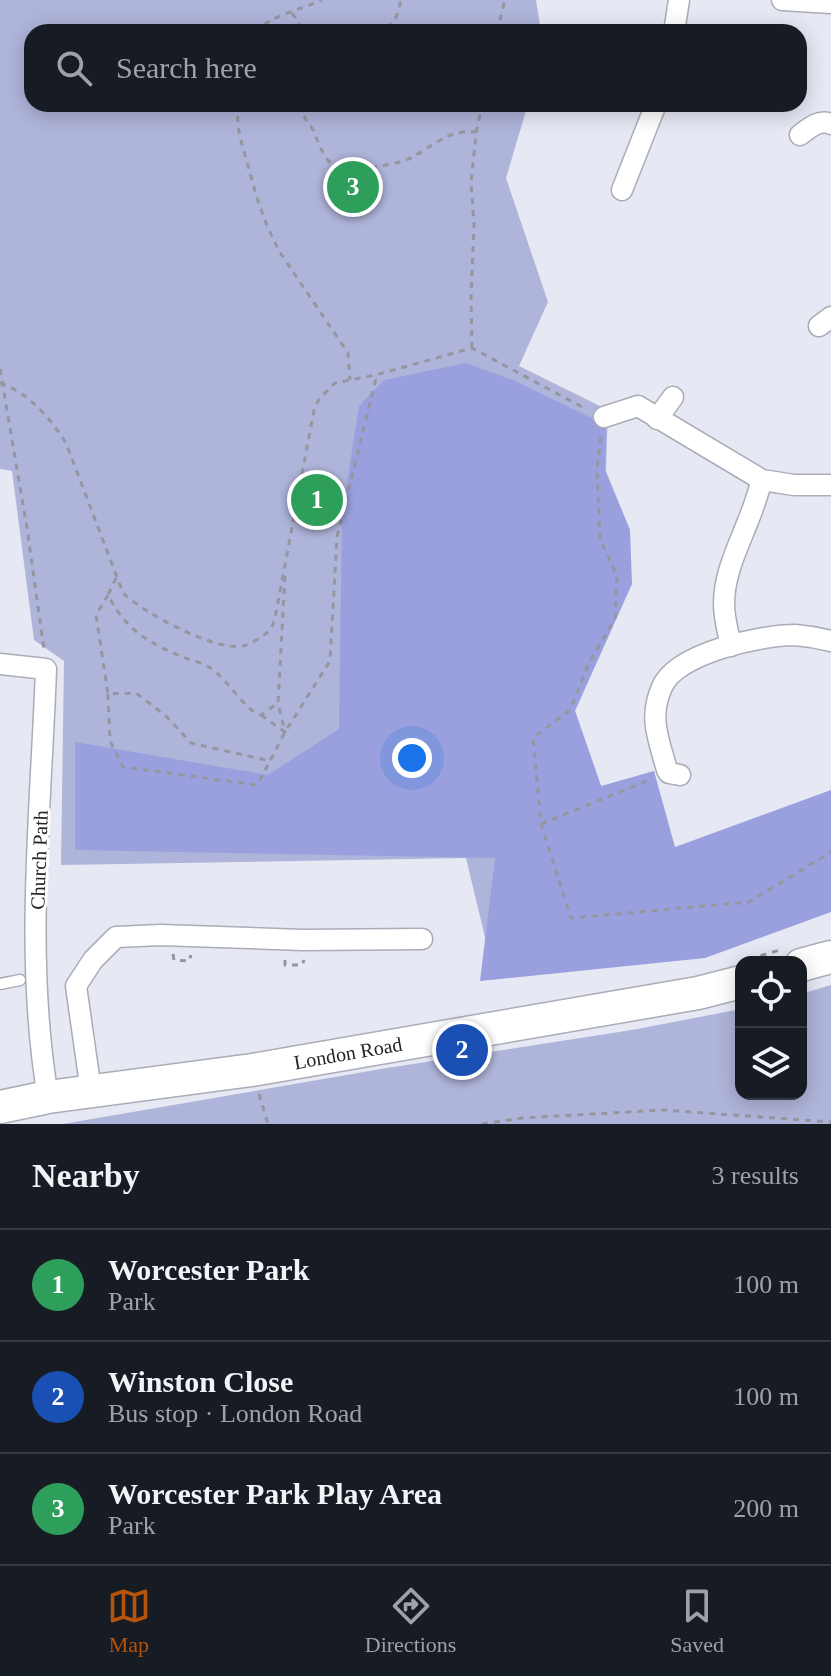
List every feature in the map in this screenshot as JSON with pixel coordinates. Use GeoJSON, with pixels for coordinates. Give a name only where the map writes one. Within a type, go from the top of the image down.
{"type":"FeatureCollection","features":[{"type":"Feature","properties":{"kind":"main road"},"geometry":{"type":"LineString","coordinates":[[807,963],[831,957]]}},
{"type":"Feature","properties":{"kind":"main road","name":"London Road"},"geometry":{"type":"LineString","coordinates":[[0,1107],[48,1097],[267,1067],[698,993],[735,984]]}},
{"type":"Feature","properties":{"kind":"street"},"geometry":{"type":"LineString","coordinates":[[675,24],[679,0]]}},
{"type":"Feature","properties":{"kind":"street"},"geometry":{"type":"LineString","coordinates":[[782,0],[831,3]]}},
{"type":"Feature","properties":{"kind":"street"},"geometry":{"type":"LineString","coordinates":[[622,190],[653,112]]}},
{"type":"Feature","properties":{"kind":"street"},"geometry":{"type":"LineString","coordinates":[[800,135],[829,116]]}},
{"type":"Feature","properties":{"kind":"street"},"geometry":{"type":"LineString","coordinates":[[657,419],[673,397]]}},
{"type":"Feature","properties":{"kind":"street"},"geometry":{"type":"LineString","coordinates":[[604,417],[638,406],[762,480],[794,485],[831,485]]}},
{"type":"Feature","properties":{"kind":"street"},"geometry":{"type":"LineString","coordinates":[[731,646],[724,615],[726,582],[762,480]]}},
{"type":"Feature","properties":{"kind":"street"},"geometry":{"type":"LineString","coordinates":[[670,775],[655,726],[655,707],[661,687],[672,672],[696,657],[769,638],[793,635],[831,641]]}},
{"type":"Feature","properties":{"kind":"street"},"geometry":{"type":"LineString","coordinates":[[0,664],[46,669]]}},
{"type":"Feature","properties":{"kind":"street","name":"Church Path"},"geometry":{"type":"LineString","coordinates":[[46,669],[37,876],[37,977],[39,1027],[48,1097]]}},
{"type":"Feature","properties":{"kind":"street"},"geometry":{"type":"LineString","coordinates":[[91,1091],[76,986],[93,960],[116,937],[422,939]]}},
{"type":"Feature","properties":{"kind":"lane"},"geometry":{"type":"LineString","coordinates":[[0,984],[20,980]]}},
{"type":"Feature","properties":{"kind":"path"},"geometry":{"type":"LineString","coordinates":[[265,24],[322,0]]}},
{"type":"Feature","properties":{"kind":"path"},"geometry":{"type":"LineString","coordinates":[[392,24],[401,0]]}},
{"type":"Feature","properties":{"kind":"path"},"geometry":{"type":"LineString","coordinates":[[499,24],[505,0]]}},
{"type":"Feature","properties":{"kind":"path"},"geometry":{"type":"LineString","coordinates":[[292,13],[299,24]]}},
{"type":"Feature","properties":{"kind":"path"},"geometry":{"type":"LineString","coordinates":[[237,112],[241,141],[267,226],[279,251],[348,353],[350,380]]}},
{"type":"Feature","properties":{"kind":"path"},"geometry":{"type":"LineString","coordinates":[[304,112],[305,121],[315,133],[321,149],[340,168],[396,164],[445,136],[476,132]]}},
{"type":"Feature","properties":{"kind":"path"},"geometry":{"type":"LineString","coordinates":[[472,348],[474,225],[470,189],[480,112]]}},
{"type":"Feature","properties":{"kind":"path"},"geometry":{"type":"LineString","coordinates":[[1,383],[29,399],[55,426],[66,443],[123,593],[133,603],[184,631],[228,646],[245,646],[270,630],[275,618],[314,410],[319,399],[335,383],[472,348],[604,417],[597,470],[600,539],[617,576],[615,618],[588,665],[570,710],[533,738],[541,824],[571,918],[749,902],[831,852]]}},
{"type":"Feature","properties":{"kind":"path"},"geometry":{"type":"LineString","coordinates":[[0,369],[34,571],[46,669]]}},
{"type":"Feature","properties":{"kind":"path"},"geometry":{"type":"LineString","coordinates":[[116,576],[96,615],[108,694],[110,741],[123,767],[257,785],[285,732],[330,661],[337,537],[376,375]]}},
{"type":"Feature","properties":{"kind":"path"},"geometry":{"type":"LineString","coordinates":[[285,564],[278,703],[285,732]]}},
{"type":"Feature","properties":{"kind":"path"},"geometry":{"type":"LineString","coordinates":[[108,595],[117,614],[140,636],[210,668],[230,685],[252,713],[261,715],[285,732]]}},
{"type":"Feature","properties":{"kind":"path"},"geometry":{"type":"LineString","coordinates":[[108,694],[136,693],[166,716],[191,743],[270,761]]}},
{"type":"Feature","properties":{"kind":"path"},"geometry":{"type":"LineString","coordinates":[[261,715],[278,703]]}},
{"type":"Feature","properties":{"kind":"path"},"geometry":{"type":"LineString","coordinates":[[541,824],[670,775]]}},
{"type":"Feature","properties":{"kind":"path"},"geometry":{"type":"LineString","coordinates":[[171,952],[174,960],[189,961],[197,950]]}},
{"type":"Feature","properties":{"kind":"path"},"geometry":{"type":"LineString","coordinates":[[283,956],[285,965],[302,965],[306,954]]}},
{"type":"Feature","properties":{"kind":"path"},"geometry":{"type":"LineString","coordinates":[[256,1087],[268,1124]]}},
{"type":"Feature","properties":{"kind":"path"},"geometry":{"type":"LineString","coordinates":[[482,1124],[522,1118],[663,1110],[831,1122]]}},
{"type":"Feature","properties":{"kind":"shaded area"},"geometry":{"type":"Polygon","coordinates":[[[0,0],[536,0],[540,24],[24,24],[24,112],[526,112],[506,178],[548,302],[519,366],[608,410],[606,471],[630,530],[574,708],[601,786],[494,975],[466,858],[61,865],[64,661],[34,640],[12,471],[0,469],[0,0]]]}},
{"type":"Feature","properties":{"kind":"shaded area"},"geometry":{"type":"Polygon","coordinates":[[[466,363],[513,380],[606,425],[605,471],[630,530],[632,584],[575,711],[601,786],[654,771],[675,847],[831,790],[831,912],[705,958],[480,981],[495,858],[75,850],[75,742],[268,775],[339,729],[342,515],[359,406],[384,380],[466,363]]]}},
{"type":"Feature","properties":{"kind":"shaded area"},"geometry":{"type":"Polygon","coordinates":[[[831,985],[831,1124],[63,1124],[735,1010],[735,1100],[807,1100],[807,992],[831,985]]]}},
{"type":"Feature","properties":{"kind":"place","name":"Worcester Park Play Area"},"geometry":{"type":"Point","coordinates":[353,187]}},
{"type":"Feature","properties":{"kind":"place","name":"Worcester Park"},"geometry":{"type":"Point","coordinates":[317,500]}},
{"type":"Feature","properties":{"kind":"place","name":"Winston Close"},"geometry":{"type":"Point","coordinates":[462,1050]}}]}
